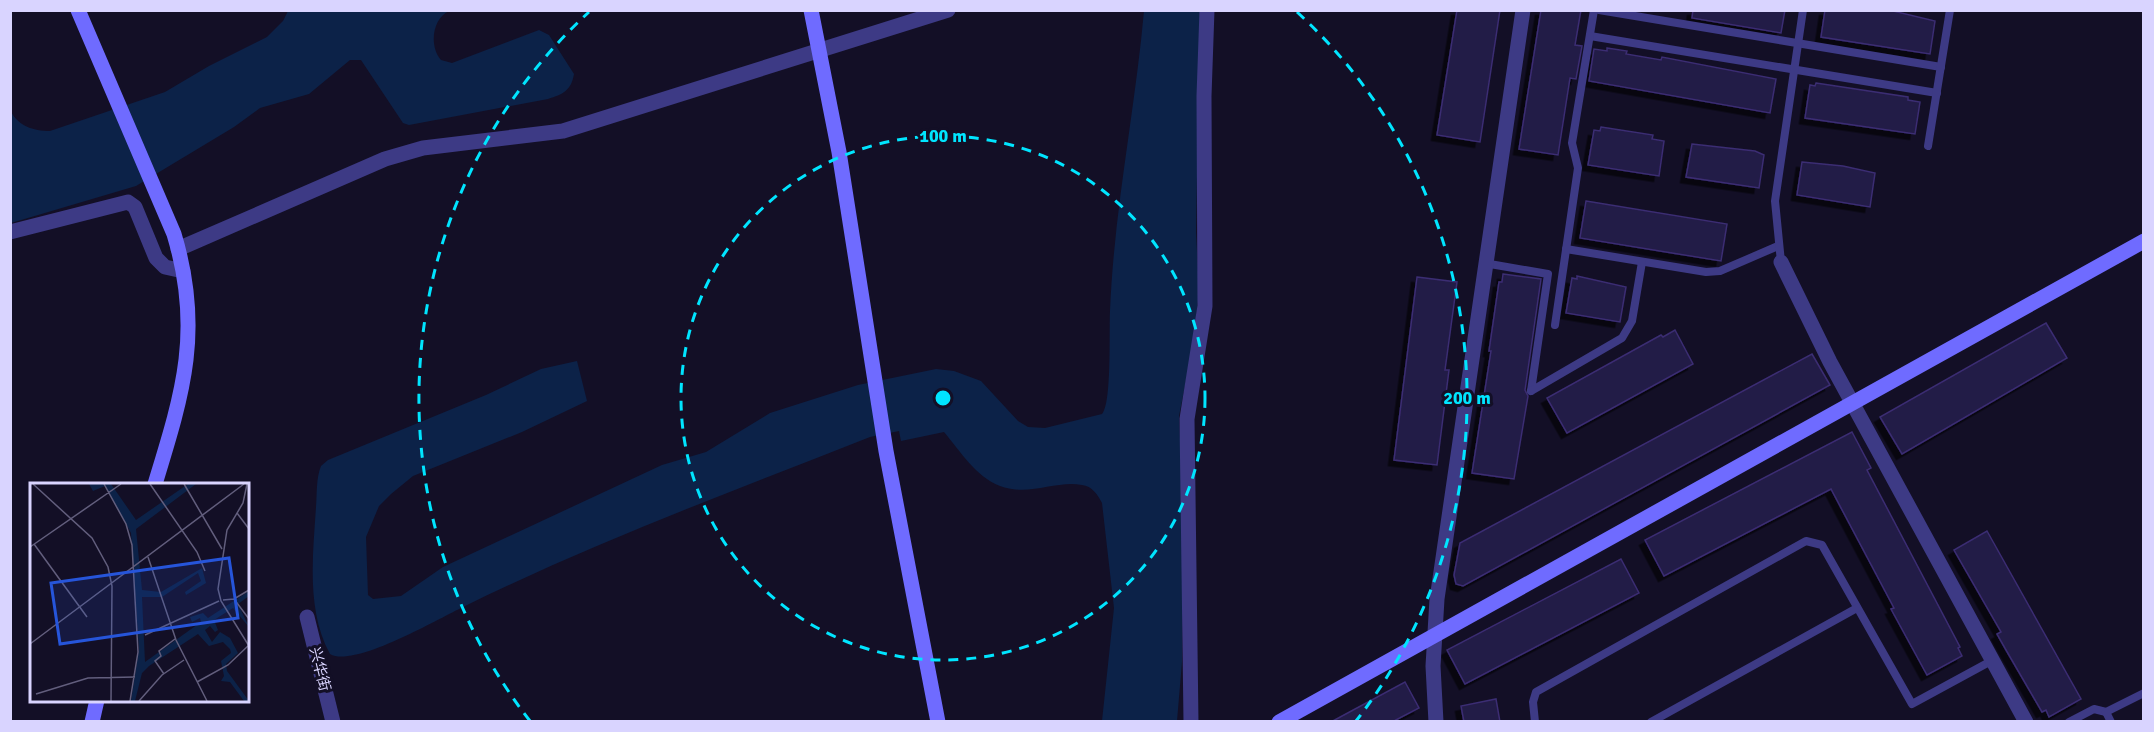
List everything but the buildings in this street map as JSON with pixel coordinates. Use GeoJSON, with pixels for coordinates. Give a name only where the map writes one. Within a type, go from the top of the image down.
{"type":"FeatureCollection","features":[{"type":"Feature","properties":{"kind":"street"},"geometry":{"type":"LineString","coordinates":[[78,10],[154,186],[178,249],[183,271],[189,322],[185,378],[154,483]]}},
{"type":"Feature","properties":{"kind":"street"},"geometry":{"type":"LineString","coordinates":[[811,10],[846,195],[886,451],[938,722]]}},
{"type":"Feature","properties":{"kind":"street"},"geometry":{"type":"LineString","coordinates":[[178,249],[385,159],[423,148],[563,131],[948,10]]}},
{"type":"Feature","properties":{"kind":"street"},"geometry":{"type":"LineString","coordinates":[[1191,722],[1192,644],[1187,419],[1205,306],[1204,108],[1208,10]]}},
{"type":"Feature","properties":{"kind":"street"},"geometry":{"type":"LineString","coordinates":[[1436,722],[1434,635],[1437,599],[1484,263],[1523,10]]}},
{"type":"Feature","properties":{"kind":"street"},"geometry":{"type":"LineString","coordinates":[[11,231],[128,202],[135,207],[156,258],[165,267],[183,271]]}},
{"type":"Feature","properties":{"kind":"street"},"geometry":{"type":"LineString","coordinates":[[1279,722],[2144,241]]}},
{"type":"Feature","properties":{"kind":"street"},"geometry":{"type":"LineString","coordinates":[[1780,262],[1852,402],[2026,722]]}},
{"type":"Feature","properties":{"kind":"street","name":"兴华街"},"geometry":{"type":"LineString","coordinates":[[307,617],[333,722]]}},
{"type":"Feature","properties":{"kind":"street"},"geometry":{"type":"LineString","coordinates":[[92,722],[97,702]]}},
{"type":"Feature","properties":{"kind":"lane"},"geometry":{"type":"LineString","coordinates":[[1555,326],[1578,168],[1572,143],[1594,10]]}},
{"type":"Feature","properties":{"kind":"lane"},"geometry":{"type":"LineString","coordinates":[[1599,10],[1941,68]]}},
{"type":"Feature","properties":{"kind":"lane"},"geometry":{"type":"LineString","coordinates":[[1780,262],[1775,201],[1803,10]]}},
{"type":"Feature","properties":{"kind":"lane"},"geometry":{"type":"LineString","coordinates":[[1928,146],[1950,10]]}},
{"type":"Feature","properties":{"kind":"lane"},"geometry":{"type":"LineString","coordinates":[[1590,36],[1937,93]]}},
{"type":"Feature","properties":{"kind":"lane"},"geometry":{"type":"LineString","coordinates":[[1566,249],[1706,272],[1720,271],[1778,246]]}},
{"type":"Feature","properties":{"kind":"lane"},"geometry":{"type":"LineString","coordinates":[[1484,263],[1548,274],[1531,391],[1623,338],[1632,321],[1642,262]]}},
{"type":"Feature","properties":{"kind":"lane"},"geometry":{"type":"LineString","coordinates":[[1535,722],[1533,702],[1536,692],[1801,543],[1810,541],[1822,545],[1912,704],[1993,660]]}},
{"type":"Feature","properties":{"kind":"lane"},"geometry":{"type":"LineString","coordinates":[[1651,722],[1857,608]]}},
{"type":"Feature","properties":{"kind":"lane"},"geometry":{"type":"LineString","coordinates":[[2069,722],[2094,709],[2106,712],[2144,693]]}},
{"type":"Feature","properties":{"kind":"lane"},"geometry":{"type":"LineString","coordinates":[[2106,712],[2111,722]]}},
{"type":"Feature","properties":{"kind":"water"},"geometry":{"type":"Polygon","coordinates":[[[288,11],[449,11],[439,20],[434,40],[441,60],[452,63],[539,30],[549,35],[574,74],[566,91],[548,99],[409,125],[403,123],[361,60],[350,60],[309,94],[260,108],[234,127],[136,186],[11,223],[10,110],[22,124],[38,130],[50,131],[165,92],[209,66],[267,37],[283,21],[288,11]]]}},
{"type":"Feature","properties":{"kind":"water"},"geometry":{"type":"Polygon","coordinates":[[[1144,11],[1200,11],[1196,232],[1199,291],[1193,345],[1179,416],[1183,508],[1182,662],[1177,721],[1102,721],[1114,608],[1102,503],[1097,494],[1086,486],[1072,484],[1021,490],[1000,486],[976,470],[944,432],[901,441],[899,431],[870,437],[614,539],[513,583],[376,649],[341,657],[330,654],[317,619],[313,582],[317,486],[321,466],[328,460],[486,395],[541,369],[577,361],[587,401],[522,432],[413,476],[391,494],[379,506],[366,537],[368,595],[373,599],[401,596],[443,567],[662,465],[706,452],[770,413],[858,385],[936,369],[954,371],[981,381],[1018,421],[1028,427],[1045,428],[1102,414],[1109,382],[1112,273],[1144,11]]]}}]}
